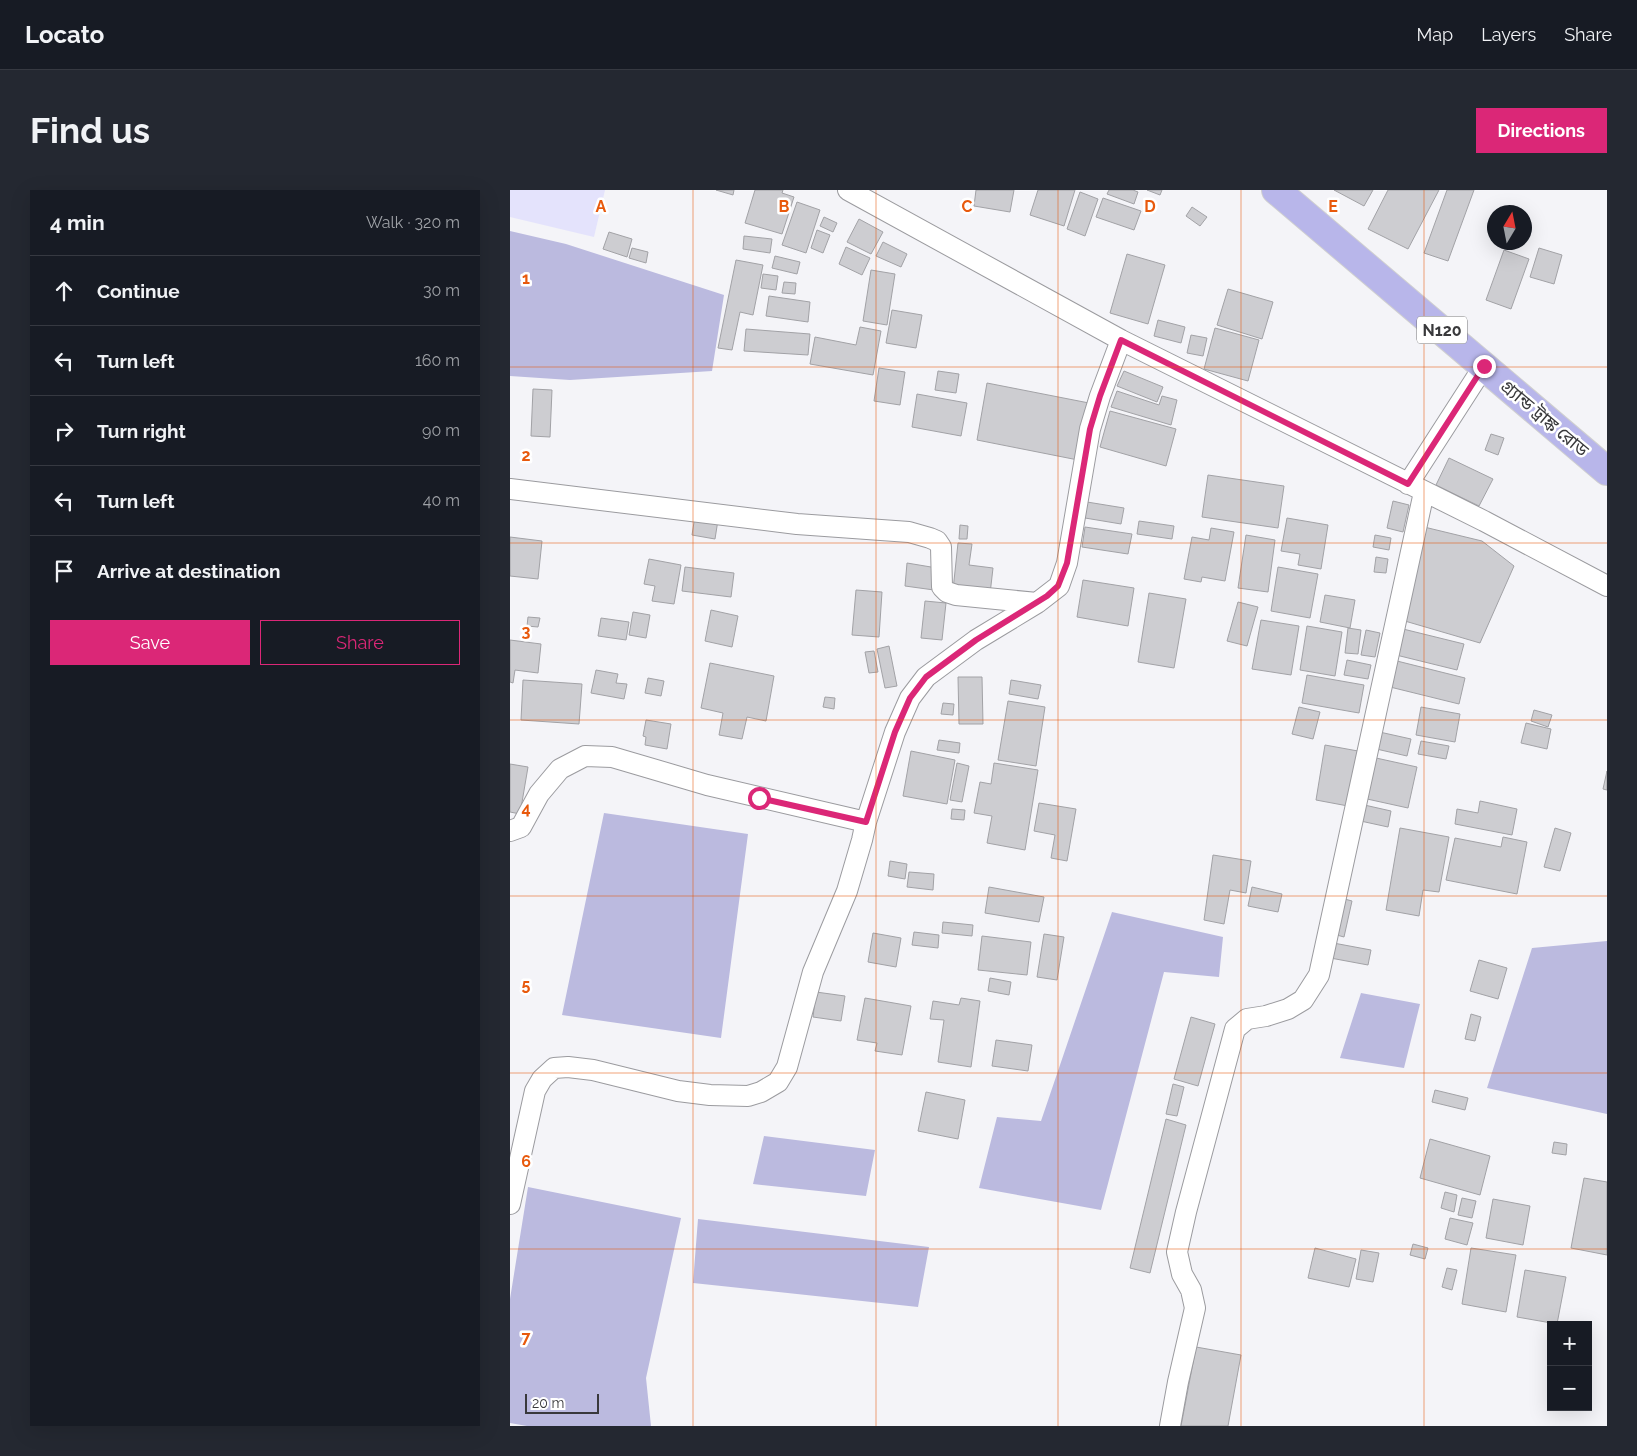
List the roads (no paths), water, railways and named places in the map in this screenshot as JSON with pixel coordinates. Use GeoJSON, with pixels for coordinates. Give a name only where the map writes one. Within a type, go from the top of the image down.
{"type":"FeatureCollection","features":[{"type":"Feature","properties":{"kind":"highway","name":"গ্র্যান্ড ট্রাঙ্ক রোড"},"geometry":{"type":"LineString","coordinates":[[1276,190],[1607,471]]}},
{"type":"Feature","properties":{"kind":"street"},"geometry":{"type":"LineString","coordinates":[[848,190],[1121,340],[1484,521],[1607,586]]}},
{"type":"Feature","properties":{"kind":"street"},"geometry":{"type":"LineString","coordinates":[[510,1204],[536,1091],[542,1078],[554,1068],[568,1067],[593,1070],[678,1091],[710,1095],[748,1096],[761,1092],[778,1082],[787,1068],[813,972],[847,891],[866,822],[895,732],[910,698],[926,677],[976,640],[1037,603],[1058,586],[1067,563],[1090,429],[1121,340]]}},
{"type":"Feature","properties":{"kind":"street"},"geometry":{"type":"LineString","coordinates":[[1170,1426],[1195,1308],[1191,1290],[1182,1274],[1177,1252],[1235,1029],[1247,1019],[1266,1016],[1288,1009],[1304,1000],[1319,975],[1416,488],[1484,366]]}},
{"type":"Feature","properties":{"kind":"street"},"geometry":{"type":"LineString","coordinates":[[510,489],[797,524],[910,532],[937,541],[941,548],[942,587],[947,592],[956,595],[1037,603]]}},
{"type":"Feature","properties":{"kind":"street"},"geometry":{"type":"LineString","coordinates":[[510,831],[521,827],[539,794],[560,769],[585,756],[612,757],[733,792],[866,822]]}}]}
